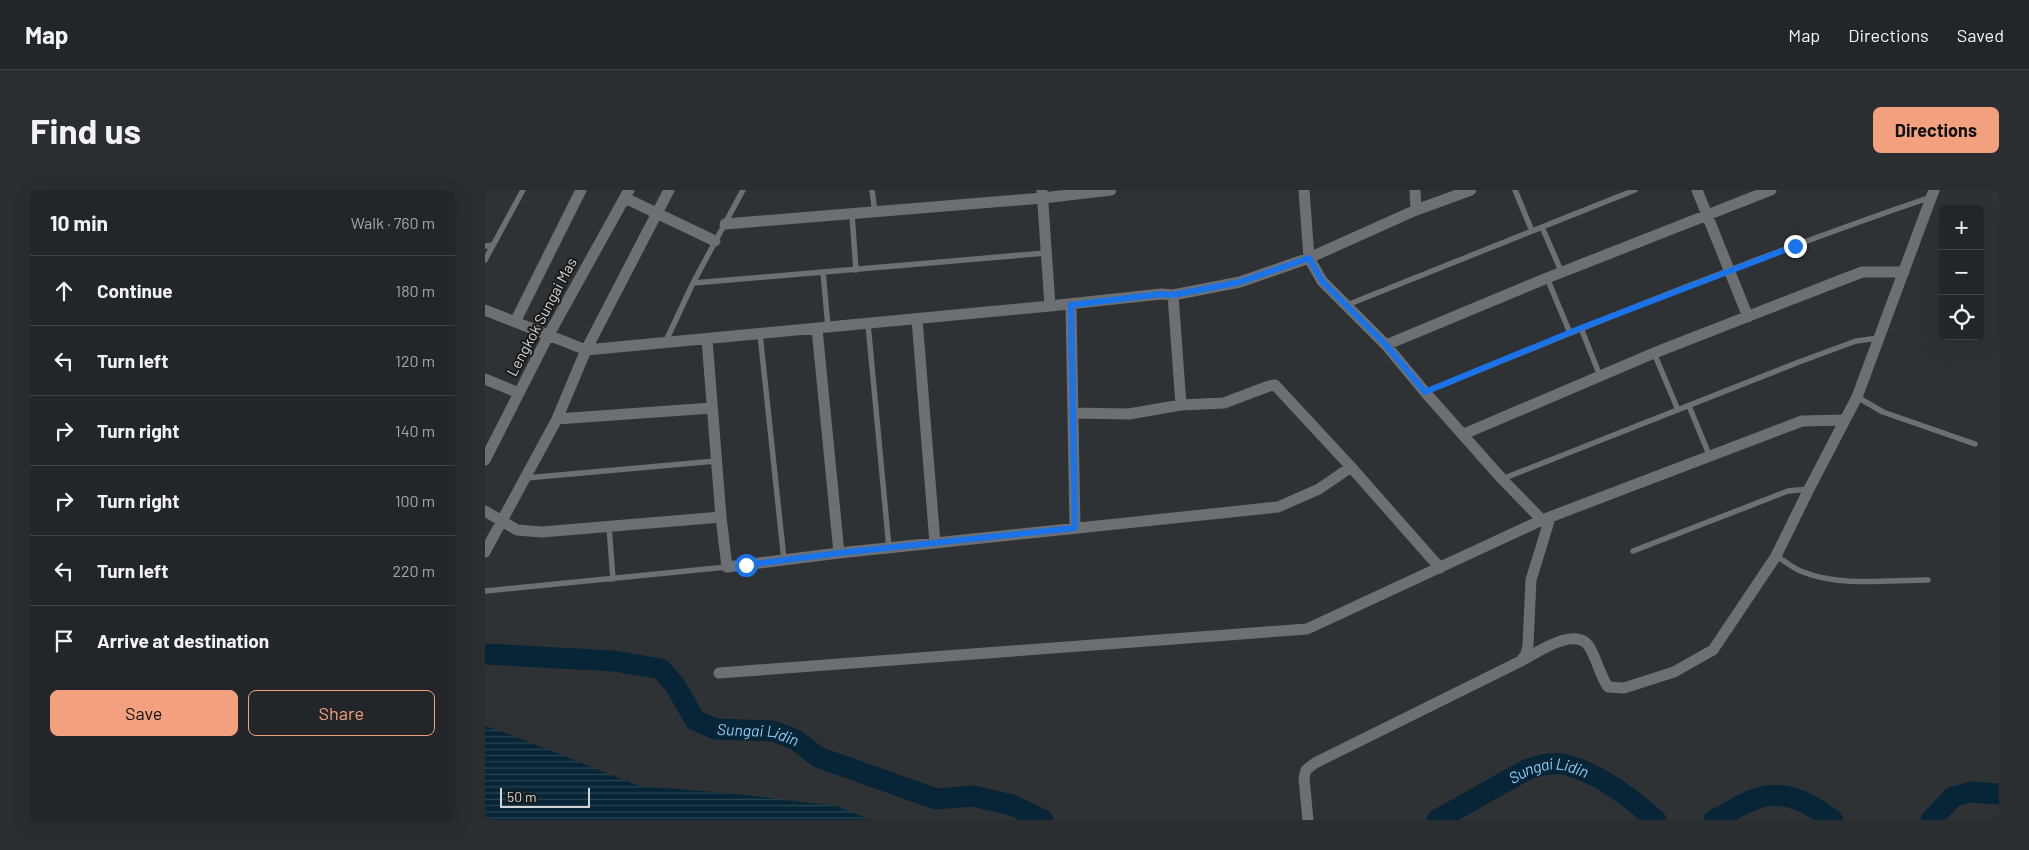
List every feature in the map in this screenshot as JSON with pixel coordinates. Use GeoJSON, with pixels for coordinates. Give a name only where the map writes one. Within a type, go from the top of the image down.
{"type":"FeatureCollection","features":[{"type":"Feature","properties":{"kind":"street"},"geometry":{"type":"LineString","coordinates":[[515,322],[581,190]]}},
{"type":"Feature","properties":{"kind":"street"},"geometry":{"type":"LineString","coordinates":[[485,552],[500,521],[557,419],[586,350],[669,190]]}},
{"type":"Feature","properties":{"kind":"street"},"geometry":{"type":"LineString","coordinates":[[725,224],[875,213],[1042,194],[1111,190]]}},
{"type":"Feature","properties":{"kind":"street"},"geometry":{"type":"LineString","coordinates":[[1304,190],[1309,258],[1322,281],[1386,345],[1502,479],[1546,519]]}},
{"type":"Feature","properties":{"kind":"street"},"geometry":{"type":"LineString","coordinates":[[1415,190],[1416,210]]}},
{"type":"Feature","properties":{"kind":"street"},"geometry":{"type":"LineString","coordinates":[[485,310],[586,350],[1071,305],[1161,294],[1173,295],[1240,282],[1309,258],[1416,210],[1471,190]]}},
{"type":"Feature","properties":{"kind":"street"},"geometry":{"type":"LineString","coordinates":[[1697,190],[1748,317]]}},
{"type":"Feature","properties":{"kind":"street"},"geometry":{"type":"LineString","coordinates":[[1386,345],[1547,278],[1771,190]]}},
{"type":"Feature","properties":{"kind":"street"},"geometry":{"type":"LineString","coordinates":[[627,194],[656,214],[715,241]]}},
{"type":"Feature","properties":{"kind":"street","name":"Lengkok Sungai Mas"},"geometry":{"type":"LineString","coordinates":[[485,460],[548,336],[627,194]]}},
{"type":"Feature","properties":{"kind":"street"},"geometry":{"type":"LineString","coordinates":[[1042,194],[1050,306]]}},
{"type":"Feature","properties":{"kind":"street"},"geometry":{"type":"LineString","coordinates":[[1308,820],[1304,778],[1306,770],[1315,762],[1559,641],[1573,638],[1581,640],[1589,646],[1608,687],[1624,688],[1674,672],[1713,650],[1776,556],[1857,397],[1932,194]]}},
{"type":"Feature","properties":{"kind":"street"},"geometry":{"type":"LineString","coordinates":[[1464,434],[1654,354],[1862,272],[1904,272]]}},
{"type":"Feature","properties":{"kind":"street"},"geometry":{"type":"LineString","coordinates":[[1173,295],[1181,405]]}},
{"type":"Feature","properties":{"kind":"street"},"geometry":{"type":"LineString","coordinates":[[1071,305],[1075,528]]}},
{"type":"Feature","properties":{"kind":"street"},"geometry":{"type":"LineString","coordinates":[[917,319],[935,543]]}},
{"type":"Feature","properties":{"kind":"street"},"geometry":{"type":"LineString","coordinates":[[822,328],[839,553]]}},
{"type":"Feature","properties":{"kind":"street"},"geometry":{"type":"LineString","coordinates":[[707,340],[716,461],[727,567],[839,553],[1278,507],[1319,489],[1351,467]]}},
{"type":"Feature","properties":{"kind":"street"},"geometry":{"type":"LineString","coordinates":[[485,379],[519,393]]}},
{"type":"Feature","properties":{"kind":"street"},"geometry":{"type":"LineString","coordinates":[[1073,413],[1129,414],[1181,405],[1224,403],[1275,385],[1351,467],[1440,568]]}},
{"type":"Feature","properties":{"kind":"street"},"geometry":{"type":"LineString","coordinates":[[557,419],[712,408]]}},
{"type":"Feature","properties":{"kind":"street"},"geometry":{"type":"LineString","coordinates":[[719,673],[1307,629],[1546,519],[1803,421],[1844,420]]}},
{"type":"Feature","properties":{"kind":"street"},"geometry":{"type":"LineString","coordinates":[[485,511],[517,530],[542,532],[721,516]]}},
{"type":"Feature","properties":{"kind":"street"},"geometry":{"type":"LineString","coordinates":[[1521,661],[1527,645],[1531,580],[1546,519]]}},
{"type":"Feature","properties":{"kind":"lane"},"geometry":{"type":"LineString","coordinates":[[485,260],[523,190]]}},
{"type":"Feature","properties":{"kind":"lane"},"geometry":{"type":"LineString","coordinates":[[665,343],[693,283],[743,190]]}},
{"type":"Feature","properties":{"kind":"lane"},"geometry":{"type":"LineString","coordinates":[[872,190],[875,213]]}},
{"type":"Feature","properties":{"kind":"lane"},"geometry":{"type":"LineString","coordinates":[[1515,190],[1532,231]]}},
{"type":"Feature","properties":{"kind":"lane"},"geometry":{"type":"LineString","coordinates":[[1347,305],[1635,190]]}},
{"type":"Feature","properties":{"kind":"lane"},"geometry":{"type":"LineString","coordinates":[[1425,392],[1581,328],[1932,194]]}},
{"type":"Feature","properties":{"kind":"lane"},"geometry":{"type":"LineString","coordinates":[[852,215],[856,270]]}},
{"type":"Feature","properties":{"kind":"lane"},"geometry":{"type":"LineString","coordinates":[[1542,227],[1561,273]]}},
{"type":"Feature","properties":{"kind":"lane"},"geometry":{"type":"LineString","coordinates":[[485,246],[493,245]]}},
{"type":"Feature","properties":{"kind":"lane"},"geometry":{"type":"LineString","coordinates":[[693,283],[1046,253]]}},
{"type":"Feature","properties":{"kind":"lane"},"geometry":{"type":"LineString","coordinates":[[822,328],[823,272]]}},
{"type":"Feature","properties":{"kind":"lane"},"geometry":{"type":"LineString","coordinates":[[1547,278],[1570,333]]}},
{"type":"Feature","properties":{"kind":"lane"},"geometry":{"type":"LineString","coordinates":[[868,324],[889,548]]}},
{"type":"Feature","properties":{"kind":"lane"},"geometry":{"type":"LineString","coordinates":[[1581,328],[1600,376]]}},
{"type":"Feature","properties":{"kind":"lane"},"geometry":{"type":"LineString","coordinates":[[760,334],[784,560]]}},
{"type":"Feature","properties":{"kind":"lane"},"geometry":{"type":"LineString","coordinates":[[1502,479],[1856,341],[1880,338]]}},
{"type":"Feature","properties":{"kind":"lane"},"geometry":{"type":"LineString","coordinates":[[1654,354],[1679,410]]}},
{"type":"Feature","properties":{"kind":"lane"},"geometry":{"type":"LineString","coordinates":[[1857,397],[1883,412],[1975,444]]}},
{"type":"Feature","properties":{"kind":"lane"},"geometry":{"type":"LineString","coordinates":[[1689,406],[1710,457]]}},
{"type":"Feature","properties":{"kind":"lane"},"geometry":{"type":"LineString","coordinates":[[524,478],[716,461]]}},
{"type":"Feature","properties":{"kind":"lane"},"geometry":{"type":"LineString","coordinates":[[1633,551],[1788,491],[1809,489]]}},
{"type":"Feature","properties":{"kind":"lane"},"geometry":{"type":"LineString","coordinates":[[609,527],[613,579]]}},
{"type":"Feature","properties":{"kind":"lane"},"geometry":{"type":"LineString","coordinates":[[1776,556],[1802,572],[1826,578],[1928,580]]}},
{"type":"Feature","properties":{"kind":"lane"},"geometry":{"type":"LineString","coordinates":[[485,591],[727,567]]}},
{"type":"Feature","properties":{"kind":"water"},"geometry":{"type":"Polygon","coordinates":[[[485,726],[639,786],[729,793],[836,806],[871,820],[485,820],[485,726]]]}},
{"type":"Feature","properties":{"kind":"waterway","name":"Sungai Lidin"},"geometry":{"type":"LineString","coordinates":[[485,654],[614,661],[661,669],[675,685],[695,720],[715,729],[773,731],[796,740],[818,757],[936,799],[973,796],[1012,805],[1043,820]]}},
{"type":"Feature","properties":{"kind":"waterway","name":"Sungai Lidin"},"geometry":{"type":"LineString","coordinates":[[1437,820],[1528,769],[1553,764],[1562,764],[1587,772],[1612,786],[1656,820]]}},
{"type":"Feature","properties":{"kind":"waterway","name":"Sungai Lidin"},"geometry":{"type":"LineString","coordinates":[[1931,820],[1953,797],[1971,792],[1999,794]]}},
{"type":"Feature","properties":{"kind":"waterway","name":"Sungai Lidin"},"geometry":{"type":"LineString","coordinates":[[1714,820],[1748,802],[1771,795],[1793,798],[1803,802],[1833,820]]}},
{"type":"Feature","properties":{"kind":"route"},"geometry":{"type":"LineString","coordinates":[[746,565],[839,553],[1075,528],[1071,305],[1161,294],[1173,295],[1240,282],[1309,258],[1322,281],[1386,345],[1425,392],[1581,328],[1795,246]]}}]}
